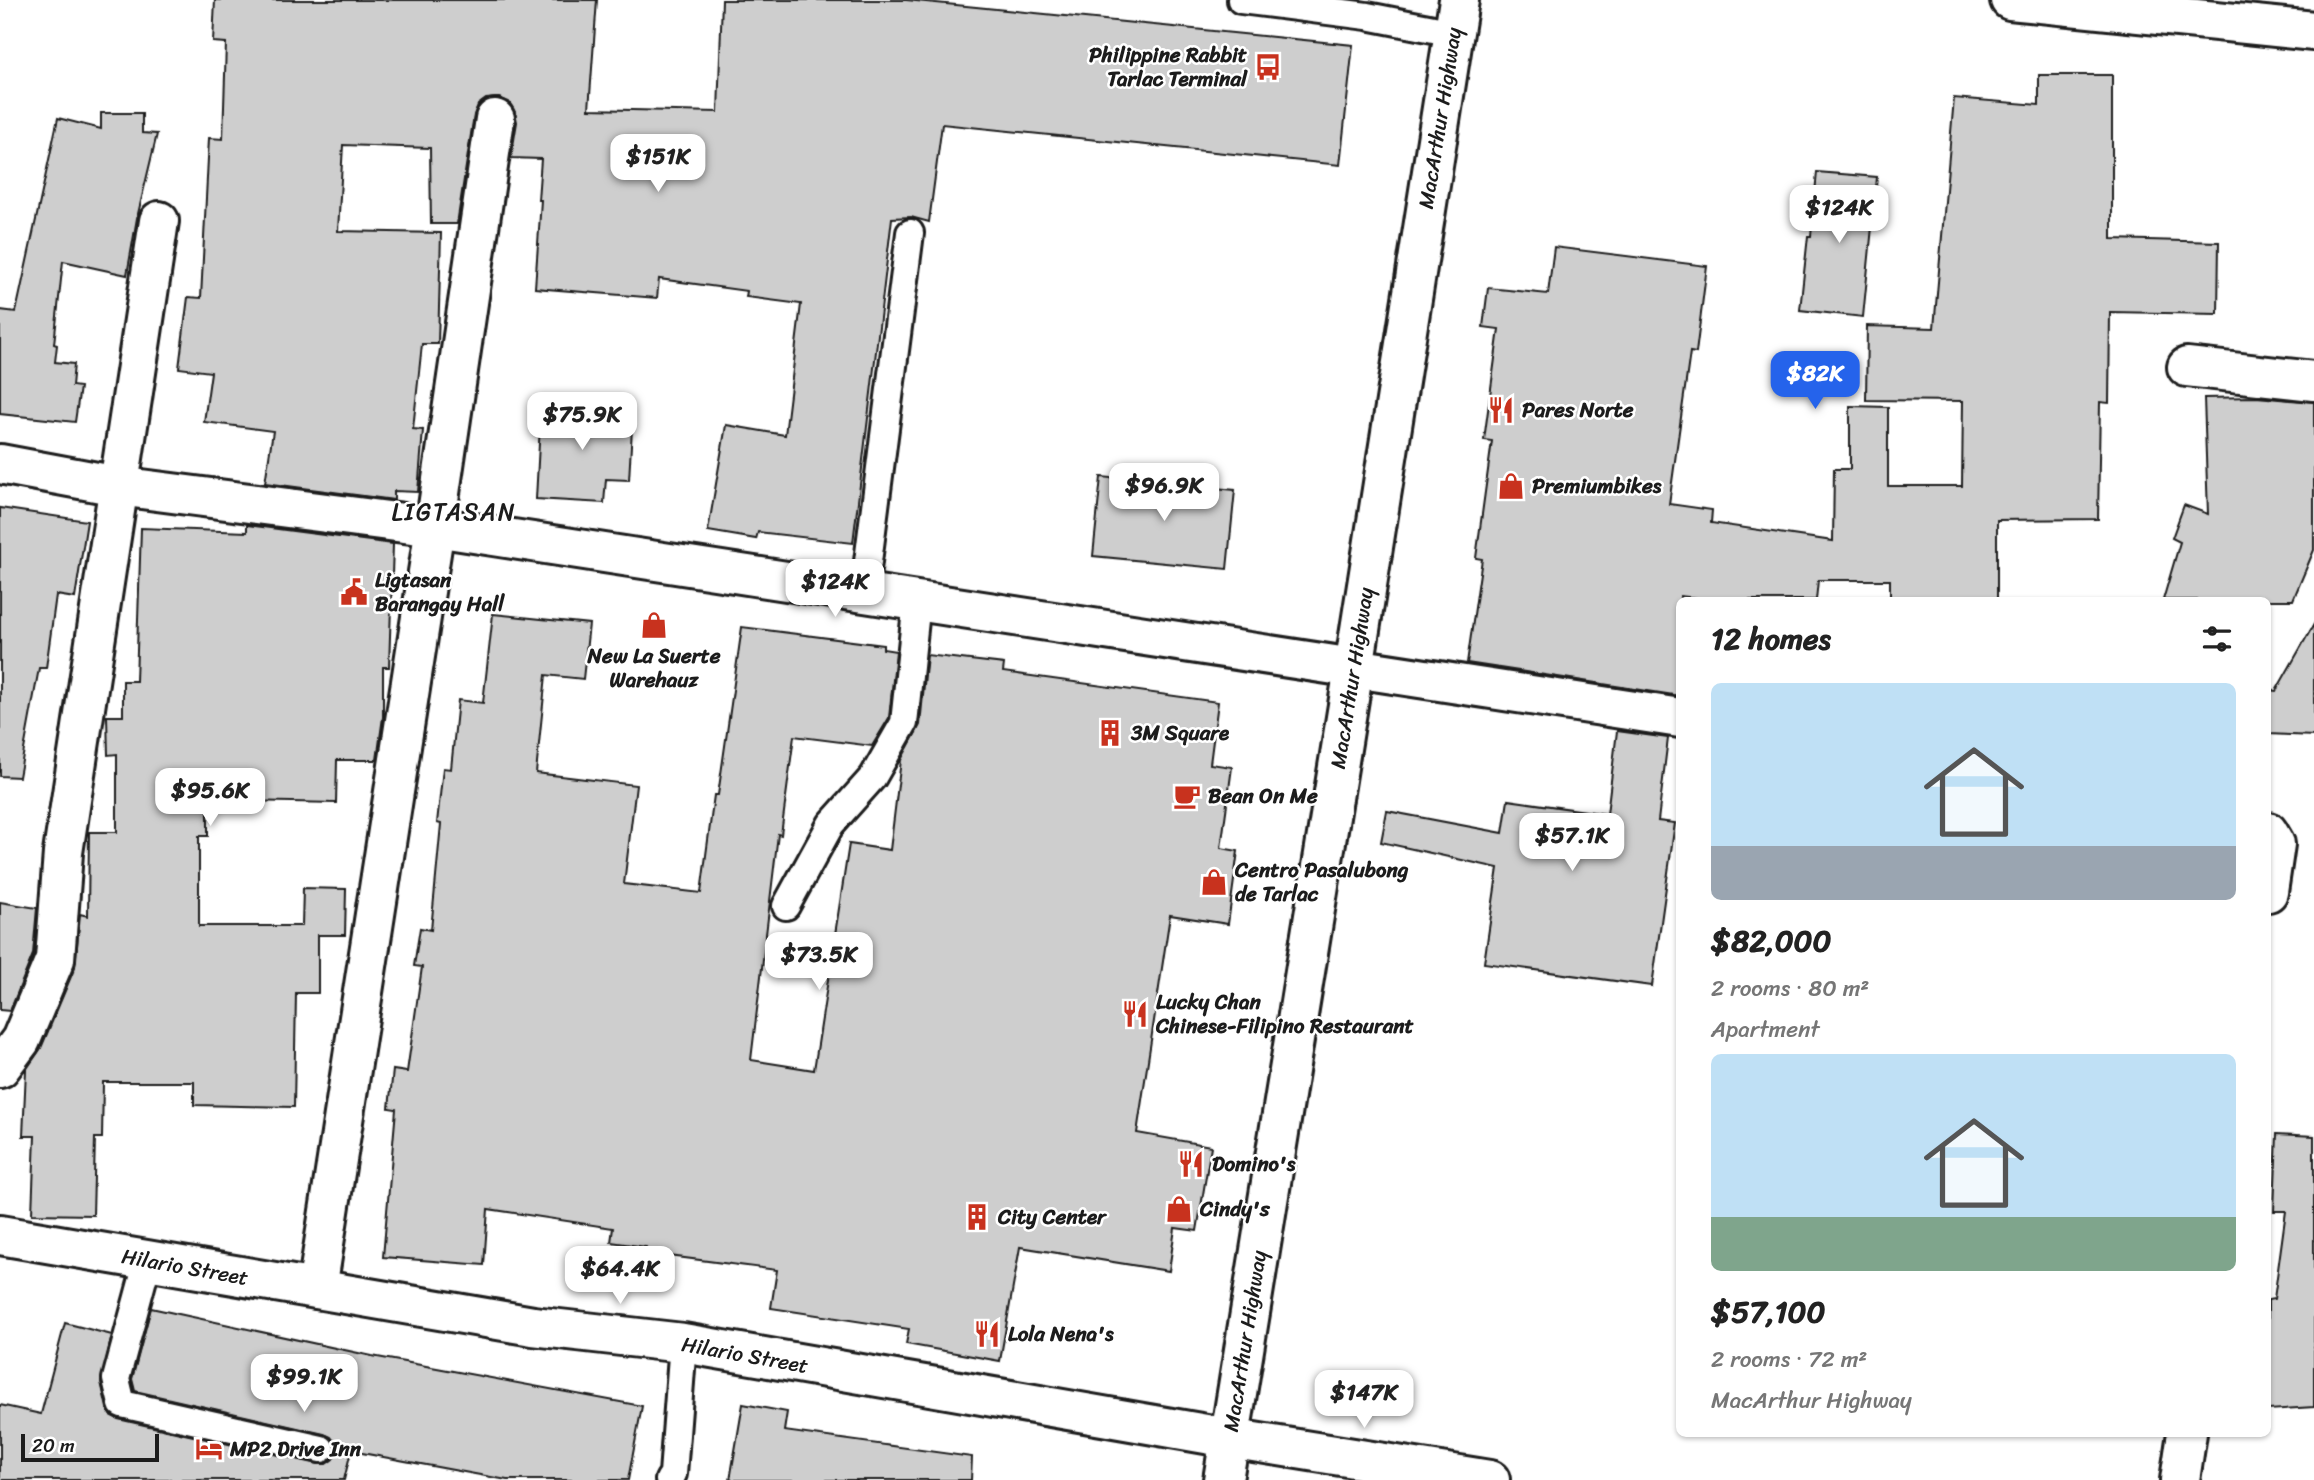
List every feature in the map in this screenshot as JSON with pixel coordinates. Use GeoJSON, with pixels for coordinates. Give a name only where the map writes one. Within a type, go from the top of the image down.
{"type":"FeatureCollection","features":[{"type":"Feature","properties":{"kind":"main road"},"geometry":{"type":"LineString","coordinates":[[2010,0],[2314,31]]}},
{"type":"Feature","properties":{"kind":"main road","name":"MacArthur Highway"},"geometry":{"type":"LineString","coordinates":[[1223,1480],[1456,17]]}},
{"type":"Feature","properties":{"kind":"main road"},"geometry":{"type":"LineString","coordinates":[[317,1289],[435,527],[495,118]]}},
{"type":"Feature","properties":{"kind":"main road"},"geometry":{"type":"LineString","coordinates":[[0,1068],[21,1040],[55,960],[64,853],[159,221]]}},
{"type":"Feature","properties":{"kind":"main road"},"geometry":{"type":"LineString","coordinates":[[2186,367],[2314,380]]}},
{"type":"Feature","properties":{"kind":"main road"},"geometry":{"type":"LineString","coordinates":[[0,464],[118,486],[435,527],[1676,717]]}},
{"type":"Feature","properties":{"kind":"main road"},"geometry":{"type":"LineString","coordinates":[[2271,838],[2275,845],[2271,872]]}},
{"type":"Feature","properties":{"kind":"main road","name":"Hilario Street"},"geometry":{"type":"LineString","coordinates":[[0,1235],[533,1326],[682,1343],[1229,1438],[1490,1480]]}},
{"type":"Feature","properties":{"kind":"main road"},"geometry":{"type":"LineString","coordinates":[[2180,1480],[2186,1437]]}},
{"type":"Feature","properties":{"kind":"lane"},"geometry":{"type":"LineString","coordinates":[[1241,0],[1285,3],[1367,16],[1456,17]]}},
{"type":"Feature","properties":{"kind":"lane"},"geometry":{"type":"LineString","coordinates":[[863,593],[910,233]]}},
{"type":"Feature","properties":{"kind":"lane"},"geometry":{"type":"LineString","coordinates":[[786,906],[831,824],[873,777],[904,723],[917,601]]}},
{"type":"Feature","properties":{"kind":"lane"},"geometry":{"type":"LineString","coordinates":[[148,1260],[116,1379],[122,1404],[321,1449]]}},
{"type":"Feature","properties":{"kind":"lane"},"geometry":{"type":"LineString","coordinates":[[669,1480],[673,1474],[682,1343]]}},
{"type":"Feature","properties":{"kind":"building"},"geometry":{"type":"Polygon","coordinates":[[[215,0],[597,0],[589,109],[718,112],[722,0],[906,0],[1353,45],[1340,165],[942,124],[929,222],[911,217],[892,218],[853,543],[758,532],[756,539],[708,531],[726,425],[785,435],[801,304],[746,297],[747,291],[659,279],[657,298],[535,288],[541,159],[511,158],[517,122],[515,112],[509,102],[499,98],[486,99],[478,105],[474,115],[457,224],[431,224],[430,148],[343,145],[338,231],[441,233],[438,344],[422,344],[413,429],[423,430],[418,492],[394,491],[394,500],[265,483],[273,431],[204,422],[211,372],[179,368],[188,297],[201,298],[209,138],[223,139],[226,43],[213,42],[215,0]]]}},
{"type":"Feature","properties":{"kind":"building"},"geometry":{"type":"Polygon","coordinates":[[[2039,75],[2112,75],[2112,239],[2219,242],[2218,314],[2110,312],[2109,403],[2100,402],[2098,519],[1997,520],[1997,597],[1890,597],[1890,580],[1818,580],[1816,597],[1676,597],[1676,695],[1467,663],[1482,559],[1476,558],[1492,441],[1484,440],[1499,329],[1483,327],[1488,288],[1548,294],[1554,247],[1707,266],[1696,353],[1690,352],[1669,504],[1712,510],[1711,523],[1833,541],[1834,469],[1850,469],[1850,406],[1888,407],[1888,486],[1962,486],[1963,401],[1866,400],[1867,326],[1934,328],[1954,98],[2039,105],[2039,75]]]}},
{"type":"Feature","properties":{"kind":"building"},"geometry":{"type":"Polygon","coordinates":[[[101,113],[142,113],[142,133],[157,134],[127,275],[63,261],[54,344],[57,345],[55,362],[74,364],[72,386],[80,387],[75,422],[0,414],[0,310],[16,312],[58,118],[101,129],[101,113]]]}},
{"type":"Feature","properties":{"kind":"building"},"geometry":{"type":"Polygon","coordinates":[[[1817,172],[1877,177],[1863,317],[1800,310],[1817,172]]]}},
{"type":"Feature","properties":{"kind":"building"},"geometry":{"type":"Polygon","coordinates":[[[2256,397],[2314,402],[2314,550],[2293,600],[2271,600],[2271,597],[2164,597],[2180,542],[2172,538],[2184,505],[2208,514],[2204,398],[2256,397]]]}},
{"type":"Feature","properties":{"kind":"building"},"geometry":{"type":"Polygon","coordinates":[[[541,406],[633,411],[629,480],[606,479],[604,503],[536,499],[541,406]]]}},
{"type":"Feature","properties":{"kind":"building"},"geometry":{"type":"Polygon","coordinates":[[[1101,477],[1235,490],[1227,569],[1093,556],[1101,477]]]}},
{"type":"Feature","properties":{"kind":"building"},"geometry":{"type":"Polygon","coordinates":[[[0,508],[87,521],[75,598],[56,595],[46,668],[39,668],[19,777],[0,776],[0,508]]]}},
{"type":"Feature","properties":{"kind":"building"},"geometry":{"type":"Polygon","coordinates":[[[247,525],[393,544],[389,667],[383,667],[383,717],[377,760],[337,760],[336,803],[208,800],[208,836],[199,836],[199,926],[302,926],[303,888],[346,889],[345,935],[318,935],[318,993],[296,993],[294,1107],[194,1105],[194,1082],[103,1082],[102,1138],[95,1138],[93,1215],[32,1214],[35,1136],[23,1136],[26,1070],[41,1048],[75,967],[80,914],[88,916],[89,832],[117,832],[117,754],[108,755],[107,716],[123,716],[123,681],[136,681],[141,528],[247,532],[247,525]]]}},
{"type":"Feature","properties":{"kind":"building"},"geometry":{"type":"Polygon","coordinates":[[[493,614],[589,624],[583,679],[546,675],[536,773],[636,785],[624,884],[701,893],[742,627],[883,645],[883,649],[896,651],[889,718],[872,746],[794,736],[781,835],[778,834],[751,1060],[814,1070],[849,844],[890,850],[901,760],[920,725],[927,655],[1004,664],[1003,672],[1218,702],[1210,764],[1232,767],[1221,848],[1238,851],[1228,924],[1170,915],[1137,1133],[1211,1146],[1197,1231],[1175,1228],[1169,1271],[1020,1247],[1000,1361],[906,1344],[909,1329],[771,1308],[777,1270],[646,1253],[646,1247],[611,1242],[613,1228],[488,1209],[484,1265],[383,1257],[396,1109],[389,1108],[393,1070],[407,1072],[422,967],[414,966],[420,928],[431,930],[441,824],[437,823],[443,768],[451,769],[458,700],[483,703],[493,614]]]}},
{"type":"Feature","properties":{"kind":"building"},"geometry":{"type":"Polygon","coordinates":[[[2314,624],[2314,736],[2271,734],[2271,690],[2276,691],[2314,624]]]}},
{"type":"Feature","properties":{"kind":"building"},"geometry":{"type":"Polygon","coordinates":[[[1617,731],[1668,738],[1658,821],[1675,823],[1652,986],[1484,963],[1498,868],[1381,842],[1387,811],[1503,833],[1508,800],[1607,814],[1617,731]]]}},
{"type":"Feature","properties":{"kind":"building"},"geometry":{"type":"Polygon","coordinates":[[[0,902],[37,908],[33,954],[10,1011],[0,1010],[0,902]]]}},
{"type":"Feature","properties":{"kind":"building"},"geometry":{"type":"Polygon","coordinates":[[[2277,1134],[2314,1136],[2314,1407],[2271,1410],[2271,1300],[2274,1299],[2286,1211],[2274,1211],[2277,1134]]]}},
{"type":"Feature","properties":{"kind":"building"},"geometry":{"type":"Polygon","coordinates":[[[151,1308],[372,1356],[642,1406],[628,1480],[507,1480],[351,1451],[344,1480],[0,1480],[0,1405],[41,1414],[65,1323],[112,1335],[101,1382],[110,1415],[318,1464],[326,1464],[333,1459],[336,1444],[331,1437],[324,1434],[135,1391],[132,1379],[151,1308]]]}},
{"type":"Feature","properties":{"kind":"building"},"geometry":{"type":"Polygon","coordinates":[[[743,1404],[787,1412],[784,1431],[972,1457],[971,1480],[730,1480],[743,1404]]]}},
{"type":"Feature","properties":{"kind":"place","name":"Philippine Rabbit Tarlac Terminal"},"geometry":{"type":"Point","coordinates":[1268,67]}},
{"type":"Feature","properties":{"kind":"place","name":"Pares Norte"},"geometry":{"type":"Point","coordinates":[1501,410]}},
{"type":"Feature","properties":{"kind":"place","name":"Premiumbikes"},"geometry":{"type":"Point","coordinates":[1511,486]}},
{"type":"Feature","properties":{"kind":"place","name":"Ligtasan Barangay Hall"},"geometry":{"type":"Point","coordinates":[354,592]}},
{"type":"Feature","properties":{"kind":"place","name":"New La Suerte Warehauz"},"geometry":{"type":"Point","coordinates":[654,625]}},
{"type":"Feature","properties":{"kind":"place","name":"3M Square"},"geometry":{"type":"Point","coordinates":[1110,733]}},
{"type":"Feature","properties":{"kind":"place","name":"Bean On Me"},"geometry":{"type":"Point","coordinates":[1187,796]}},
{"type":"Feature","properties":{"kind":"place","name":"Centro Pasalubong de Tarlac"},"geometry":{"type":"Point","coordinates":[1214,882]}},
{"type":"Feature","properties":{"kind":"place","name":"Lucky Chan Chinese-Filipino Restaurant"},"geometry":{"type":"Point","coordinates":[1135,1014]}},
{"type":"Feature","properties":{"kind":"place","name":"Domino's"},"geometry":{"type":"Point","coordinates":[1191,1164]}},
{"type":"Feature","properties":{"kind":"place","name":"Cindy's"},"geometry":{"type":"Point","coordinates":[1179,1209]}},
{"type":"Feature","properties":{"kind":"place","name":"City Center"},"geometry":{"type":"Point","coordinates":[977,1217]}},
{"type":"Feature","properties":{"kind":"place","name":"Lola Nena's"},"geometry":{"type":"Point","coordinates":[987,1334]}},
{"type":"Feature","properties":{"kind":"place","name":"MP2 Drive Inn"},"geometry":{"type":"Point","coordinates":[209,1449]}},
{"type":"Feature","properties":{"kind":"district","name":"LIGTASAN"},"geometry":{"type":"Point","coordinates":[454,512]}}]}
